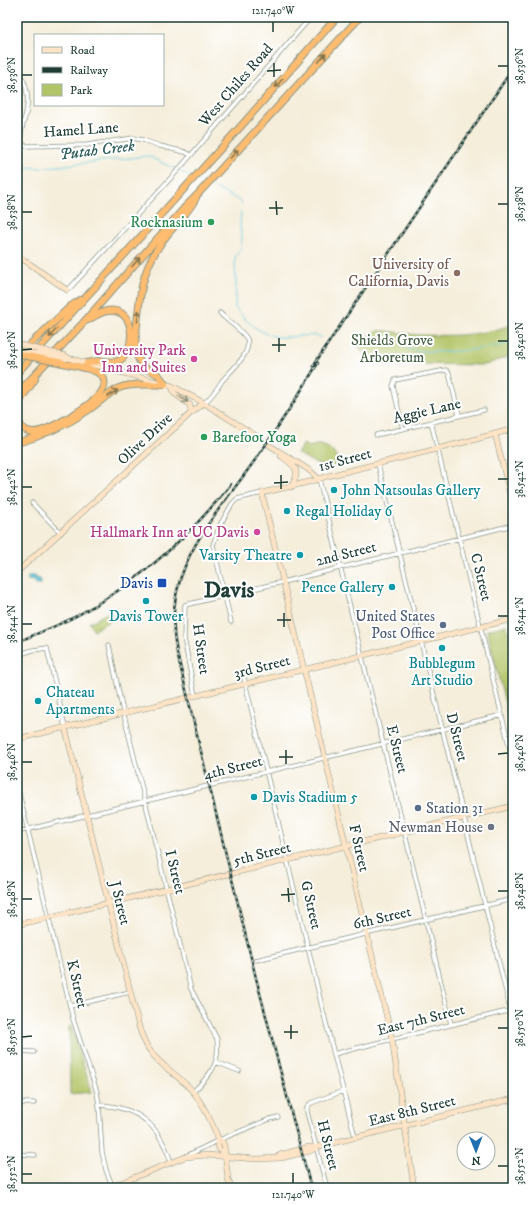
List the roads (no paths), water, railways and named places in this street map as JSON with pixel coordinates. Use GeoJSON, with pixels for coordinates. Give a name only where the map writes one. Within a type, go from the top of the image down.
{"type":"FeatureCollection","features":[{"type":"Feature","properties":{"kind":"highway"},"geometry":{"type":"LineString","coordinates":[[17,373],[311,48],[337,17]]}},
{"type":"Feature","properties":{"kind":"highway"},"geometry":{"type":"LineString","coordinates":[[17,394],[83,323],[186,205],[198,194],[360,17]]}},
{"type":"Feature","properties":{"kind":"highway"},"geometry":{"type":"LineString","coordinates":[[17,442],[42,435],[59,428],[75,419],[120,388],[134,384],[151,386],[165,384],[158,375],[149,371],[142,365],[137,355],[135,341],[140,291],[148,266],[162,243],[191,208],[198,194]]}},
{"type":"Feature","properties":{"kind":"highway"},"geometry":{"type":"LineString","coordinates":[[17,357],[71,306],[89,294]]}},
{"type":"Feature","properties":{"kind":"highway"},"geometry":{"type":"LineString","coordinates":[[83,323],[106,311],[114,311],[122,313],[127,317],[130,324],[131,334],[128,350],[123,358],[112,362],[102,361],[87,363]]}},
{"type":"Feature","properties":{"kind":"highway"},"geometry":{"type":"LineString","coordinates":[[17,352],[65,361],[97,372],[102,377],[105,384],[101,393],[74,414],[54,425],[38,431],[27,430],[20,425],[17,418]]}},
{"type":"Feature","properties":{"kind":"highway"},"geometry":{"type":"LineString","coordinates":[[17,408],[21,398],[30,388],[40,370]]}},
{"type":"Feature","properties":{"kind":"street","name":"West Chiles Road"},"geometry":{"type":"LineString","coordinates":[[66,290],[70,288],[179,169],[311,17]]}},
{"type":"Feature","properties":{"kind":"street","name":"Hamel Lane"},"geometry":{"type":"LineString","coordinates":[[17,72],[23,78],[27,93],[26,113],[21,134],[24,146],[87,145],[133,138],[191,155]]}},
{"type":"Feature","properties":{"kind":"street"},"geometry":{"type":"LineString","coordinates":[[17,255],[66,290]]}},
{"type":"Feature","properties":{"kind":"street","name":"Olive Drive"},"geometry":{"type":"LineString","coordinates":[[17,572],[204,403],[235,368],[245,353],[247,347],[246,338],[220,313]]}},
{"type":"Feature","properties":{"kind":"street"},"geometry":{"type":"LineString","coordinates":[[17,344],[66,356],[65,361],[87,363],[172,386],[204,403],[261,439]]}},
{"type":"Feature","properties":{"kind":"street"},"geometry":{"type":"LineString","coordinates":[[403,429],[393,386],[395,380],[446,370],[449,373],[459,415]]}},
{"type":"Feature","properties":{"kind":"street"},"geometry":{"type":"LineString","coordinates":[[172,386],[174,393],[190,405],[192,413]]}},
{"type":"Feature","properties":{"kind":"street","name":"Aggie Lane"},"geometry":{"type":"LineString","coordinates":[[376,435],[484,410]]}},
{"type":"Feature","properties":{"kind":"street","name":"C Street"},"geometry":{"type":"LineString","coordinates":[[431,422],[513,762]]}},
{"type":"Feature","properties":{"kind":"street","name":"1st Street"},"geometry":{"type":"LineString","coordinates":[[224,596],[213,550],[214,540],[220,525],[232,504],[238,500],[513,429]]}},
{"type":"Feature","properties":{"kind":"street"},"geometry":{"type":"LineString","coordinates":[[495,434],[513,506]]}},
{"type":"Feature","properties":{"kind":"street"},"geometry":{"type":"LineString","coordinates":[[269,445],[309,470],[319,479]]}},
{"type":"Feature","properties":{"kind":"street"},"geometry":{"type":"LineString","coordinates":[[278,450],[281,456],[295,466],[297,471],[296,479],[291,487]]}},
{"type":"Feature","properties":{"kind":"street","name":"D Street"},"geometry":{"type":"LineString","coordinates":[[378,464],[513,1016]]}},
{"type":"Feature","properties":{"kind":"street"},"geometry":{"type":"LineString","coordinates":[[506,479],[513,477]]}},
{"type":"Feature","properties":{"kind":"street","name":"E Street"},"geometry":{"type":"LineString","coordinates":[[319,479],[363,655],[451,1024]]}},
{"type":"Feature","properties":{"kind":"street","name":"F Street"},"geometry":{"type":"LineString","coordinates":[[262,493],[392,1039],[414,1188]]}},
{"type":"Feature","properties":{"kind":"street"},"geometry":{"type":"LineString","coordinates":[[32,503],[61,533]]}},
{"type":"Feature","properties":{"kind":"street","name":"2nd Street"},"geometry":{"type":"LineString","coordinates":[[185,605],[513,525]]}},
{"type":"Feature","properties":{"kind":"street"},"geometry":{"type":"LineString","coordinates":[[224,596],[231,622]]}},
{"type":"Feature","properties":{"kind":"street","name":"H Street"},"geometry":{"type":"LineString","coordinates":[[185,605],[184,638],[195,696]]}},
{"type":"Feature","properties":{"kind":"street","name":"3rd Street"},"geometry":{"type":"LineString","coordinates":[[17,738],[195,696],[245,681],[304,670],[513,619]]}},
{"type":"Feature","properties":{"kind":"street","name":"I Street"},"geometry":{"type":"LineString","coordinates":[[109,645],[191,989],[217,1039],[218,1048],[216,1062],[213,1069],[208,1078],[193,1092]]}},
{"type":"Feature","properties":{"kind":"street","name":"J Street"},"geometry":{"type":"LineString","coordinates":[[17,655],[33,650],[47,648],[139,1027],[151,1052],[193,1092],[204,1108],[218,1140],[217,1144],[219,1150],[225,1156],[228,1179],[232,1188]]}},
{"type":"Feature","properties":{"kind":"street","name":"G Street"},"geometry":{"type":"LineString","coordinates":[[245,681],[308,948],[355,1137]]}},
{"type":"Feature","properties":{"kind":"street","name":"4th Street"},"geometry":{"type":"LineString","coordinates":[[17,832],[502,715]]}},
{"type":"Feature","properties":{"kind":"street","name":"K Street"},"geometry":{"type":"LineString","coordinates":[[17,785],[70,1006],[97,1092],[102,1152],[111,1187]]}},
{"type":"Feature","properties":{"kind":"street","name":"5th Street"},"geometry":{"type":"LineString","coordinates":[[17,925],[513,806]]}},
{"type":"Feature","properties":{"kind":"street","name":"6th Street"},"geometry":{"type":"LineString","coordinates":[[256,960],[513,899]]}},
{"type":"Feature","properties":{"kind":"street"},"geometry":{"type":"LineString","coordinates":[[70,1006],[130,992]]}},
{"type":"Feature","properties":{"kind":"street","name":"East 7th Street"},"geometry":{"type":"LineString","coordinates":[[334,1054],[512,1010]]}},
{"type":"Feature","properties":{"kind":"street"},"geometry":{"type":"LineString","coordinates":[[17,1051],[34,1052]]}},
{"type":"Feature","properties":{"kind":"street"},"geometry":{"type":"LineString","coordinates":[[216,1062],[239,1071]]}},
{"type":"Feature","properties":{"kind":"street","name":"H Street"},"geometry":{"type":"LineString","coordinates":[[327,1188],[307,1107],[311,1103],[343,1091]]}},
{"type":"Feature","properties":{"kind":"street","name":"East 8th Street"},"geometry":{"type":"LineString","coordinates":[[111,1187],[184,1158],[207,1155],[255,1159],[278,1157],[280,1155],[301,1149],[316,1147],[513,1099]]}},
{"type":"Feature","properties":{"kind":"street"},"geometry":{"type":"LineString","coordinates":[[17,1103],[34,1103]]}},
{"type":"Feature","properties":{"kind":"street"},"geometry":{"type":"LineString","coordinates":[[99,1106],[124,1108],[143,1118],[161,1138],[171,1162]]}},
{"type":"Feature","properties":{"kind":"street"},"geometry":{"type":"LineString","coordinates":[[184,1158],[218,1140],[278,1117]]}},
{"type":"Feature","properties":{"kind":"street"},"geometry":{"type":"LineString","coordinates":[[17,1154],[35,1155]]}},
{"type":"Feature","properties":{"kind":"water"},"geometry":{"type":"Polygon","coordinates":[[[29,576],[35,576],[36,578],[40,579],[41,583],[35,584],[34,581],[28,580],[29,576]]]}},
{"type":"Feature","properties":{"kind":"waterway","name":"Putah Creek"},"geometry":{"type":"LineString","coordinates":[[17,167],[40,168],[148,156],[177,170]]}},
{"type":"Feature","properties":{"kind":"waterway","name":"Putah Creek"},"geometry":{"type":"LineString","coordinates":[[180,171],[191,177]]}},
{"type":"Feature","properties":{"kind":"waterway","name":"Putah Creek"},"geometry":{"type":"LineString","coordinates":[[196,179],[204,183]]}},
{"type":"Feature","properties":{"kind":"waterway","name":"Putah Creek"},"geometry":{"type":"LineString","coordinates":[[208,185],[242,203]]}},
{"type":"Feature","properties":{"kind":"waterway","name":"Putah Creek"},"geometry":{"type":"LineString","coordinates":[[241,212],[241,248],[235,257],[235,307],[245,319],[258,330],[273,336],[282,337],[310,335],[321,337]]}},
{"type":"Feature","properties":{"kind":"waterway"},"geometry":{"type":"LineString","coordinates":[[407,349],[447,352],[486,348],[513,343]]}},
{"type":"Feature","properties":{"kind":"tunnel"},"geometry":{"type":"LineString","coordinates":[[261,439],[269,445]]}},
{"type":"Feature","properties":{"kind":"railway"},"geometry":{"type":"LineString","coordinates":[[313,366],[513,68]]}},
{"type":"Feature","properties":{"kind":"railway"},"geometry":{"type":"LineString","coordinates":[[311,1188],[256,978],[177,653],[173,624],[176,597],[182,572],[193,549],[222,504],[255,460],[318,363]]}},
{"type":"Feature","properties":{"kind":"railway"},"geometry":{"type":"LineString","coordinates":[[17,642],[72,618],[123,587],[181,540],[231,484]]}},
{"type":"Feature","properties":{"kind":"place","name":"Rocknasium"},"geometry":{"type":"Point","coordinates":[211,222]}},
{"type":"Feature","properties":{"kind":"place","name":"University of California, Davis"},"geometry":{"type":"Point","coordinates":[457,273]}},
{"type":"Feature","properties":{"kind":"place","name":"University Park Inn and Suites"},"geometry":{"type":"Point","coordinates":[194,359]}},
{"type":"Feature","properties":{"kind":"place","name":"Barefoot Yoga"},"geometry":{"type":"Point","coordinates":[204,437]}},
{"type":"Feature","properties":{"kind":"place","name":"John Natsoulas Gallery"},"geometry":{"type":"Point","coordinates":[334,490]}},
{"type":"Feature","properties":{"kind":"place","name":"Regal Holiday 6"},"geometry":{"type":"Point","coordinates":[287,511]}},
{"type":"Feature","properties":{"kind":"place","name":"Hallmark Inn at UC Davis"},"geometry":{"type":"Point","coordinates":[257,532]}},
{"type":"Feature","properties":{"kind":"place","name":"Varsity Theatre"},"geometry":{"type":"Point","coordinates":[300,555]}},
{"type":"Feature","properties":{"kind":"place","name":"Davis"},"geometry":{"type":"Point","coordinates":[162,583]}},
{"type":"Feature","properties":{"kind":"place","name":"Pence Gallery"},"geometry":{"type":"Point","coordinates":[392,587]}},
{"type":"Feature","properties":{"kind":"place","name":"Davis Tower"},"geometry":{"type":"Point","coordinates":[146,601]}},
{"type":"Feature","properties":{"kind":"place","name":"United States Post Office"},"geometry":{"type":"Point","coordinates":[443,625]}},
{"type":"Feature","properties":{"kind":"place","name":"Bubblegum Art Studio"},"geometry":{"type":"Point","coordinates":[442,648]}},
{"type":"Feature","properties":{"kind":"place","name":"Chateau Apartments"},"geometry":{"type":"Point","coordinates":[38,701]}},
{"type":"Feature","properties":{"kind":"place","name":"Davis Stadium 5"},"geometry":{"type":"Point","coordinates":[254,797]}},
{"type":"Feature","properties":{"kind":"place","name":"Station 31"},"geometry":{"type":"Point","coordinates":[418,808]}},
{"type":"Feature","properties":{"kind":"place","name":"Newman House"},"geometry":{"type":"Point","coordinates":[491,827]}},
{"type":"Feature","properties":{"kind":"district","name":"Davis"},"geometry":{"type":"Point","coordinates":[229,590]}},
{"type":"Feature","properties":{"kind":"park label","name":"Shields Grove Arboretum"},"geometry":{"type":"Point","coordinates":[392,348]}}]}
